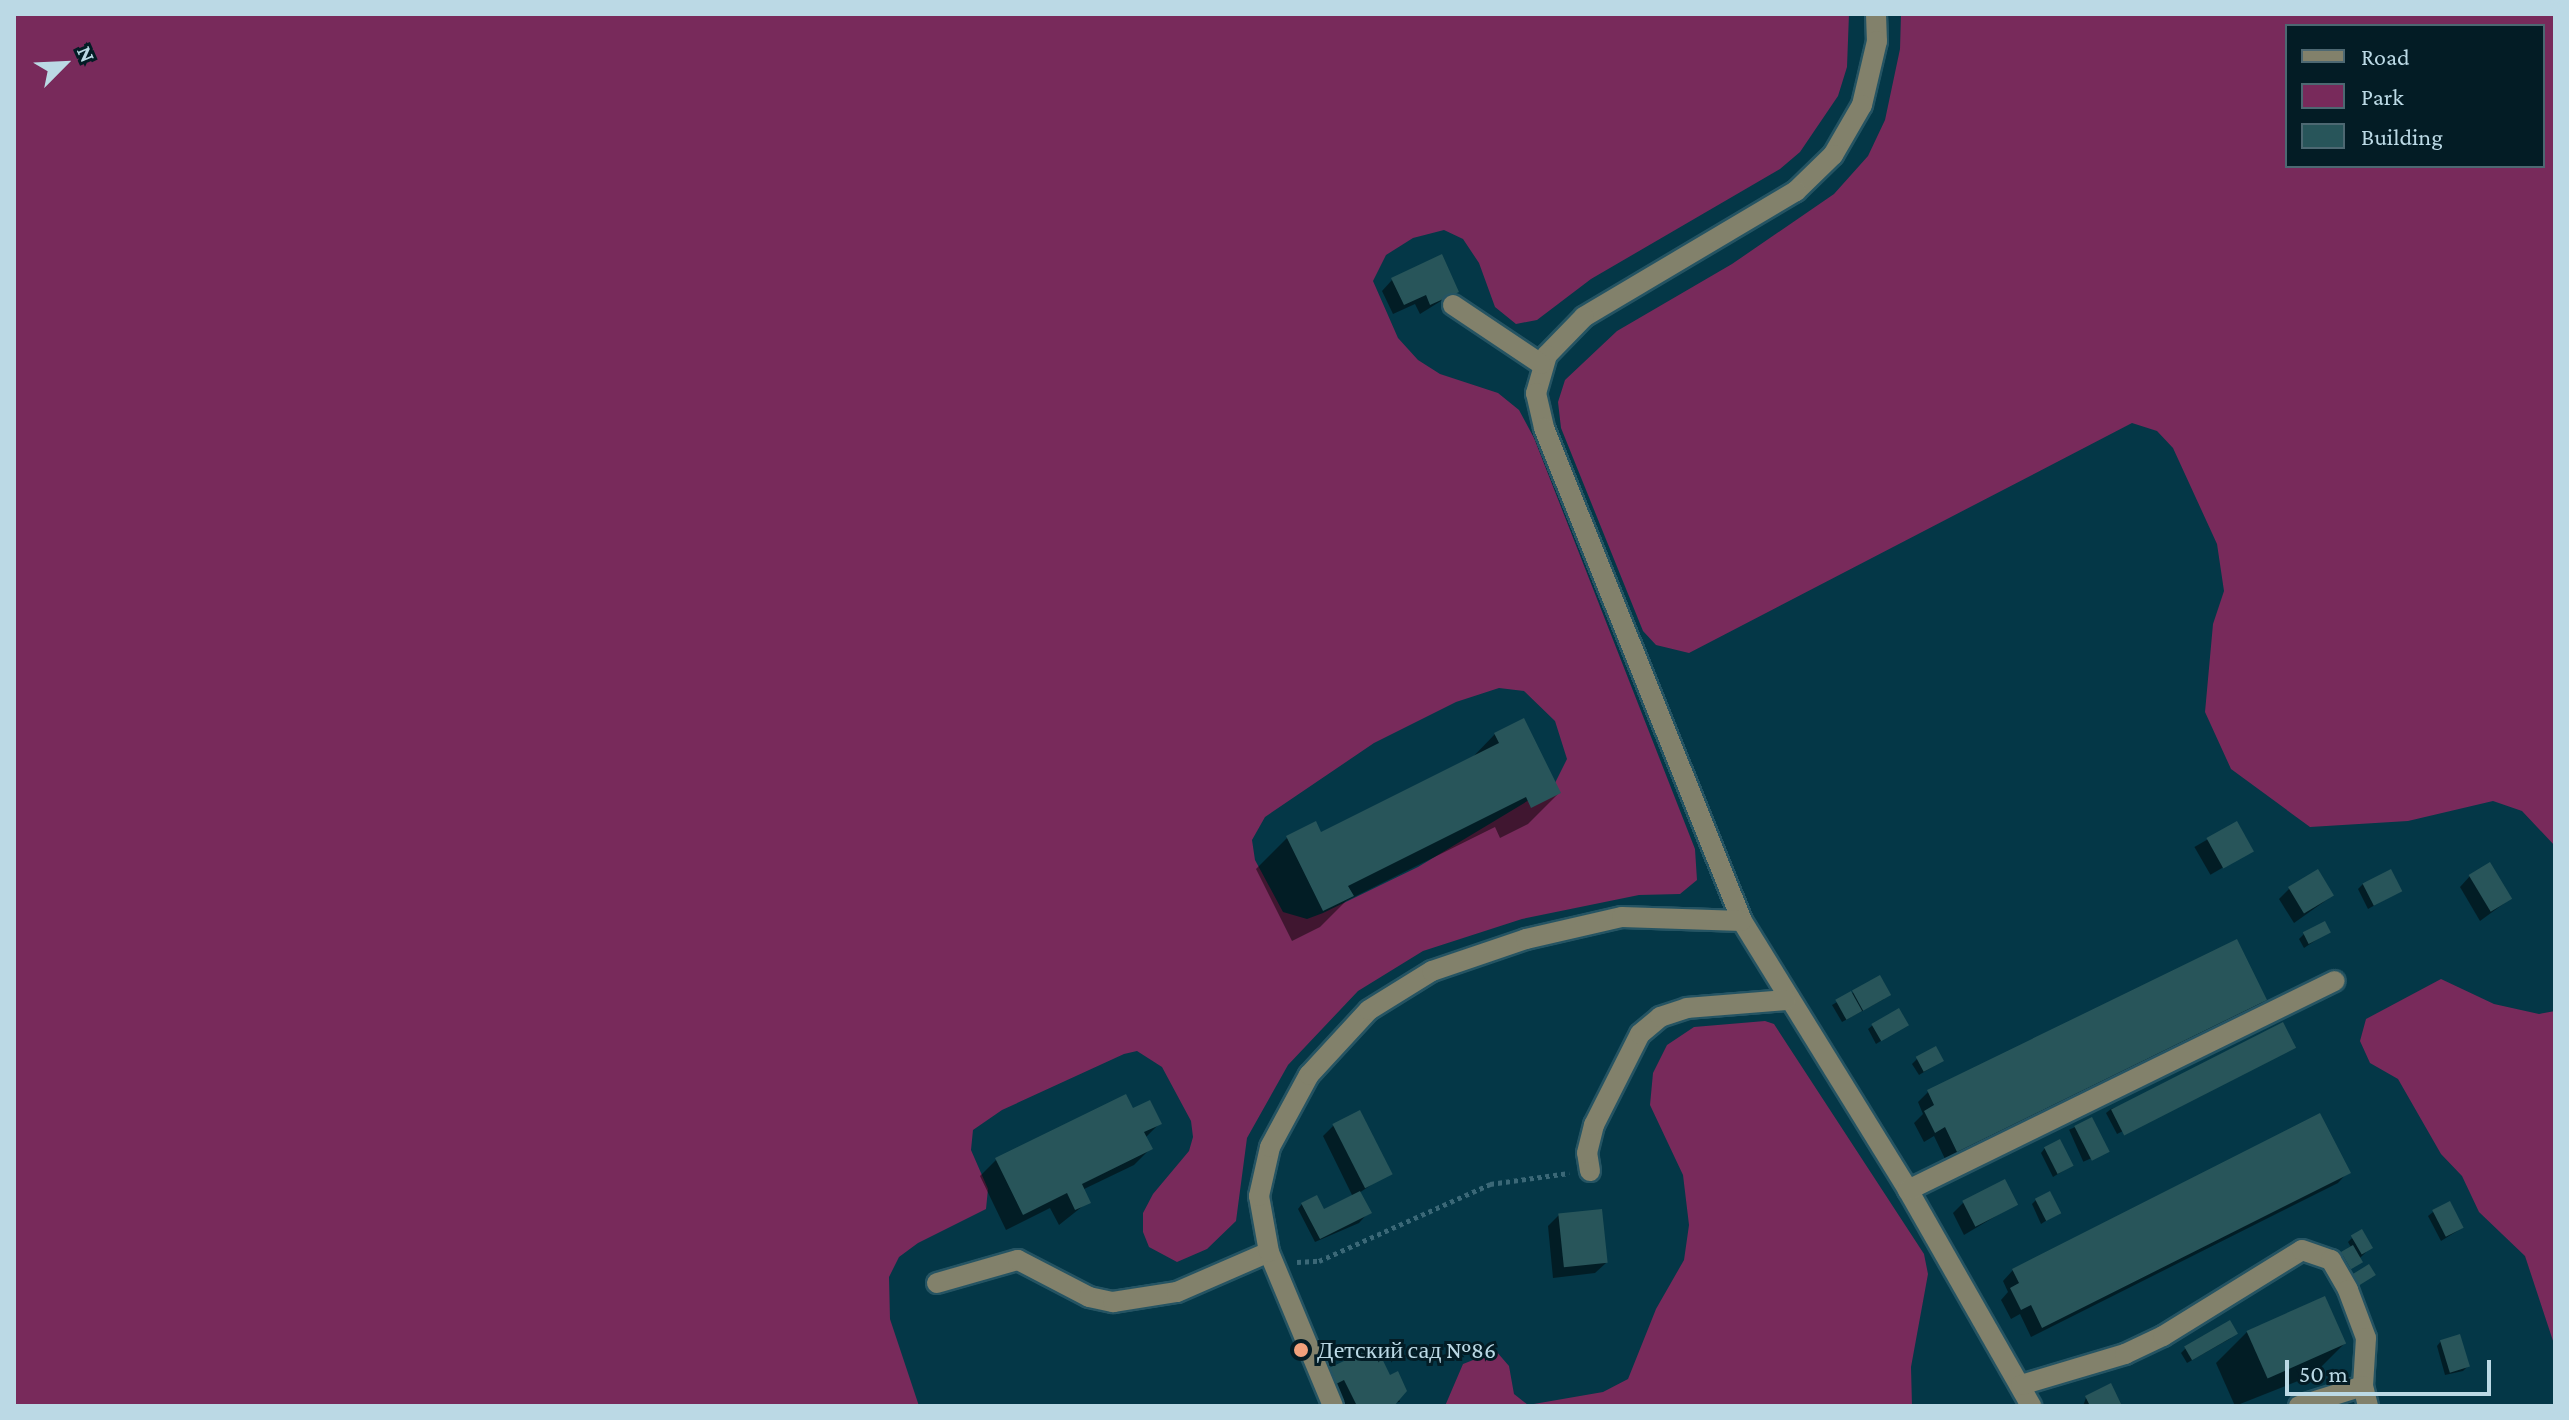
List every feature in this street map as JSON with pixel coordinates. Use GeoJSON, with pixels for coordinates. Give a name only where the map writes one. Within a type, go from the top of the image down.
{"type":"FeatureCollection","features":[{"type":"Feature","properties":{"kind":"street"},"geometry":{"type":"LineString","coordinates":[[1876,14],[1877,41],[1862,105],[1833,155],[1796,191],[1600,305],[1566,332],[1541,364],[1536,393],[1544,428],[1742,921],[1786,1000],[1908,1190],[2031,1406]]}},
{"type":"Feature","properties":{"kind":"street"},"geometry":{"type":"LineString","coordinates":[[1453,305],[1541,364]]}},
{"type":"Feature","properties":{"kind":"street"},"geometry":{"type":"LineString","coordinates":[[1333,1406],[1269,1252],[1259,1196],[1270,1147],[1309,1075],[1369,1010],[1432,971],[1526,939],[1633,916],[1742,921]]}},
{"type":"Feature","properties":{"kind":"street"},"geometry":{"type":"LineString","coordinates":[[1908,1190],[2334,981]]}},
{"type":"Feature","properties":{"kind":"street"},"geometry":{"type":"LineString","coordinates":[[1590,1171],[1587,1153],[1594,1125],[1640,1034],[1660,1017],[1687,1008],[1786,1000]]}},
{"type":"Feature","properties":{"kind":"street"},"geometry":{"type":"LineString","coordinates":[[2021,1385],[2150,1342],[2302,1250],[2331,1260],[2348,1290],[2366,1338],[2366,1396],[2299,1406]]}},
{"type":"Feature","properties":{"kind":"street"},"geometry":{"type":"LineString","coordinates":[[937,1283],[1018,1260],[1079,1292],[1113,1302],[1177,1292],[1269,1252]]}},
{"type":"Feature","properties":{"kind":"path"},"geometry":{"type":"LineString","coordinates":[[1269,1252],[1297,1263],[1319,1261],[1490,1184],[1590,1171]]}},
{"type":"Feature","properties":{"kind":"green space"},"geometry":{"type":"Polygon","coordinates":[[[14,14],[1849,14],[1847,67],[1838,96],[1800,152],[1780,169],[1591,279],[1537,320],[1516,324],[1495,307],[1479,263],[1463,239],[1444,230],[1413,238],[1386,255],[1373,281],[1398,338],[1418,360],[1440,374],[1498,393],[1519,410],[1534,438],[1695,849],[1697,880],[1680,894],[1639,895],[1522,919],[1423,951],[1358,991],[1288,1065],[1247,1138],[1236,1221],[1207,1249],[1177,1262],[1149,1247],[1143,1232],[1143,1213],[1153,1194],[1189,1151],[1193,1137],[1191,1121],[1162,1067],[1137,1051],[1124,1054],[1002,1110],[973,1130],[971,1150],[988,1189],[986,1209],[918,1243],[899,1257],[889,1277],[890,1319],[919,1406],[14,1406],[14,14]],[[1499,688],[1456,702],[1374,743],[1265,817],[1252,840],[1255,860],[1283,912],[1307,919],[1323,913],[1418,867],[1554,785],[1567,759],[1555,721],[1524,691],[1499,688]]]}},
{"type":"Feature","properties":{"kind":"green space"},"geometry":{"type":"Polygon","coordinates":[[[1901,14],[2555,14],[2555,846],[2522,811],[2493,801],[2408,821],[2310,827],[2231,769],[2205,712],[2213,624],[2224,591],[2217,544],[2173,448],[2157,431],[2132,423],[1689,653],[1656,645],[1643,631],[1561,428],[1558,402],[1565,380],[1617,331],[1732,264],[1834,194],[1868,156],[1885,120],[1900,49],[1901,14]]]}},
{"type":"Feature","properties":{"kind":"green space"},"geometry":{"type":"Polygon","coordinates":[[[2441,979],[2494,1004],[2539,1014],[2555,1011],[2555,1347],[2525,1256],[2479,1212],[2462,1176],[2441,1154],[2398,1079],[2370,1063],[2360,1041],[2366,1019],[2441,979]]]}},
{"type":"Feature","properties":{"kind":"green space"},"geometry":{"type":"Polygon","coordinates":[[[1765,1021],[1774,1024],[1924,1254],[1928,1274],[1911,1367],[1912,1406],[1445,1406],[1463,1364],[1496,1351],[1509,1366],[1514,1394],[1528,1405],[1603,1392],[1628,1379],[1656,1309],[1684,1260],[1689,1225],[1683,1175],[1650,1105],[1653,1073],[1667,1045],[1694,1027],[1765,1021]]]}},
{"type":"Feature","properties":{"kind":"building"},"geometry":{"type":"Polygon","coordinates":[[[1442,254],[1459,292],[1430,305],[1426,295],[1404,305],[1391,278],[1442,254]]]}},
{"type":"Feature","properties":{"kind":"building"},"geometry":{"type":"Polygon","coordinates":[[[1524,718],[1561,793],[1531,808],[1526,797],[1348,886],[1354,896],[1323,911],[1286,836],[1316,821],[1321,832],[1499,743],[1494,733],[1524,718]]]}},
{"type":"Feature","properties":{"kind":"building"},"geometry":{"type":"Polygon","coordinates":[[[2237,821],[2254,852],[2223,869],[2206,838],[2237,821]]]}},
{"type":"Feature","properties":{"kind":"building"},"geometry":{"type":"Polygon","coordinates":[[[2490,862],[2512,899],[2491,912],[2469,875],[2490,862]]]}},
{"type":"Feature","properties":{"kind":"building"},"geometry":{"type":"Polygon","coordinates":[[[2318,869],[2334,896],[2304,914],[2288,887],[2318,869]]]}},
{"type":"Feature","properties":{"kind":"building"},"geometry":{"type":"Polygon","coordinates":[[[2391,869],[2402,891],[2374,906],[2362,884],[2391,869]]]}},
{"type":"Feature","properties":{"kind":"building"},"geometry":{"type":"Polygon","coordinates":[[[2325,921],[2331,933],[2309,944],[2303,932],[2325,921]]]}},
{"type":"Feature","properties":{"kind":"building"},"geometry":{"type":"Polygon","coordinates":[[[2237,939],[2267,1000],[1957,1152],[1945,1127],[1935,1133],[1924,1111],[1934,1105],[1927,1090],[2237,939]]]}},
{"type":"Feature","properties":{"kind":"building"},"geometry":{"type":"Polygon","coordinates":[[[1880,975],[1891,995],[1863,1011],[1852,991],[1880,975]]]}},
{"type":"Feature","properties":{"kind":"building"},"geometry":{"type":"Polygon","coordinates":[[[1851,991],[1862,1011],[1846,1020],[1835,1000],[1851,991]]]}},
{"type":"Feature","properties":{"kind":"building"},"geometry":{"type":"Polygon","coordinates":[[[1899,1008],[1909,1025],[1881,1041],[1871,1024],[1899,1008]]]}},
{"type":"Feature","properties":{"kind":"building"},"geometry":{"type":"Polygon","coordinates":[[[2283,1022],[2296,1048],[2124,1135],[2111,1110],[2283,1022]]]}},
{"type":"Feature","properties":{"kind":"building"},"geometry":{"type":"Polygon","coordinates":[[[1936,1046],[1944,1061],[1924,1072],[1916,1057],[1936,1046]]]}},
{"type":"Feature","properties":{"kind":"building"},"geometry":{"type":"Polygon","coordinates":[[[1126,1094],[1133,1108],[1150,1100],[1162,1124],[1144,1132],[1153,1149],[1082,1184],[1091,1203],[1075,1210],[1067,1193],[1023,1215],[995,1158],[1126,1094]]]}},
{"type":"Feature","properties":{"kind":"building"},"geometry":{"type":"Polygon","coordinates":[[[1360,1110],[1393,1174],[1365,1188],[1332,1124],[1360,1110]]]}},
{"type":"Feature","properties":{"kind":"building"},"geometry":{"type":"Polygon","coordinates":[[[2320,1113],[2351,1173],[2042,1328],[2031,1305],[2021,1310],[2010,1288],[2019,1283],[2012,1269],[2320,1113]]]}},
{"type":"Feature","properties":{"kind":"building"},"geometry":{"type":"Polygon","coordinates":[[[2092,1117],[2110,1152],[2092,1161],[2074,1126],[2092,1117]]]}},
{"type":"Feature","properties":{"kind":"building"},"geometry":{"type":"Polygon","coordinates":[[[2060,1139],[2074,1166],[2058,1174],[2044,1147],[2060,1139]]]}},
{"type":"Feature","properties":{"kind":"building"},"geometry":{"type":"Polygon","coordinates":[[[2005,1179],[2018,1205],[1975,1227],[1962,1201],[2005,1179]]]}},
{"type":"Feature","properties":{"kind":"building"},"geometry":{"type":"Polygon","coordinates":[[[1360,1191],[1372,1213],[1320,1239],[1301,1203],[1317,1195],[1324,1209],[1360,1191]]]}},
{"type":"Feature","properties":{"kind":"building"},"geometry":{"type":"Polygon","coordinates":[[[2050,1191],[2061,1213],[2046,1221],[2035,1199],[2050,1191]]]}},
{"type":"Feature","properties":{"kind":"building"},"geometry":{"type":"Polygon","coordinates":[[[2450,1201],[2464,1228],[2446,1237],[2432,1210],[2450,1201]]]}},
{"type":"Feature","properties":{"kind":"building"},"geometry":{"type":"Polygon","coordinates":[[[1602,1209],[1608,1263],[1564,1267],[1558,1214],[1602,1209]]]}},
{"type":"Feature","properties":{"kind":"building"},"geometry":{"type":"Polygon","coordinates":[[[2362,1229],[2373,1248],[2362,1255],[2351,1236],[2362,1229]]]}},
{"type":"Feature","properties":{"kind":"building"},"geometry":{"type":"Polygon","coordinates":[[[2353,1245],[2363,1262],[2351,1269],[2341,1252],[2353,1245]]]}},
{"type":"Feature","properties":{"kind":"building"},"geometry":{"type":"Polygon","coordinates":[[[2369,1264],[2376,1275],[2359,1286],[2352,1275],[2369,1264]]]}},
{"type":"Feature","properties":{"kind":"building"},"geometry":{"type":"Polygon","coordinates":[[[2325,1296],[2346,1344],[2268,1378],[2246,1331],[2325,1296]]]}},
{"type":"Feature","properties":{"kind":"building"},"geometry":{"type":"Polygon","coordinates":[[[2230,1320],[2238,1334],[2192,1360],[2184,1346],[2230,1320]]]}},
{"type":"Feature","properties":{"kind":"building"},"geometry":{"type":"Polygon","coordinates":[[[2460,1334],[2470,1367],[2450,1373],[2440,1340],[2460,1334]]]}},
{"type":"Feature","properties":{"kind":"building"},"geometry":{"type":"Polygon","coordinates":[[[1376,1346],[1390,1375],[1398,1371],[1407,1391],[1394,1406],[1357,1406],[1344,1380],[1336,1384],[1329,1368],[1376,1346]]]}},
{"type":"Feature","properties":{"kind":"building"},"geometry":{"type":"Polygon","coordinates":[[[2111,1383],[2122,1406],[2090,1406],[2085,1396],[2111,1383]]]}},
{"type":"Feature","properties":{"kind":"place","name":"Детский сад №86"},"geometry":{"type":"Point","coordinates":[1301,1350]}}]}
